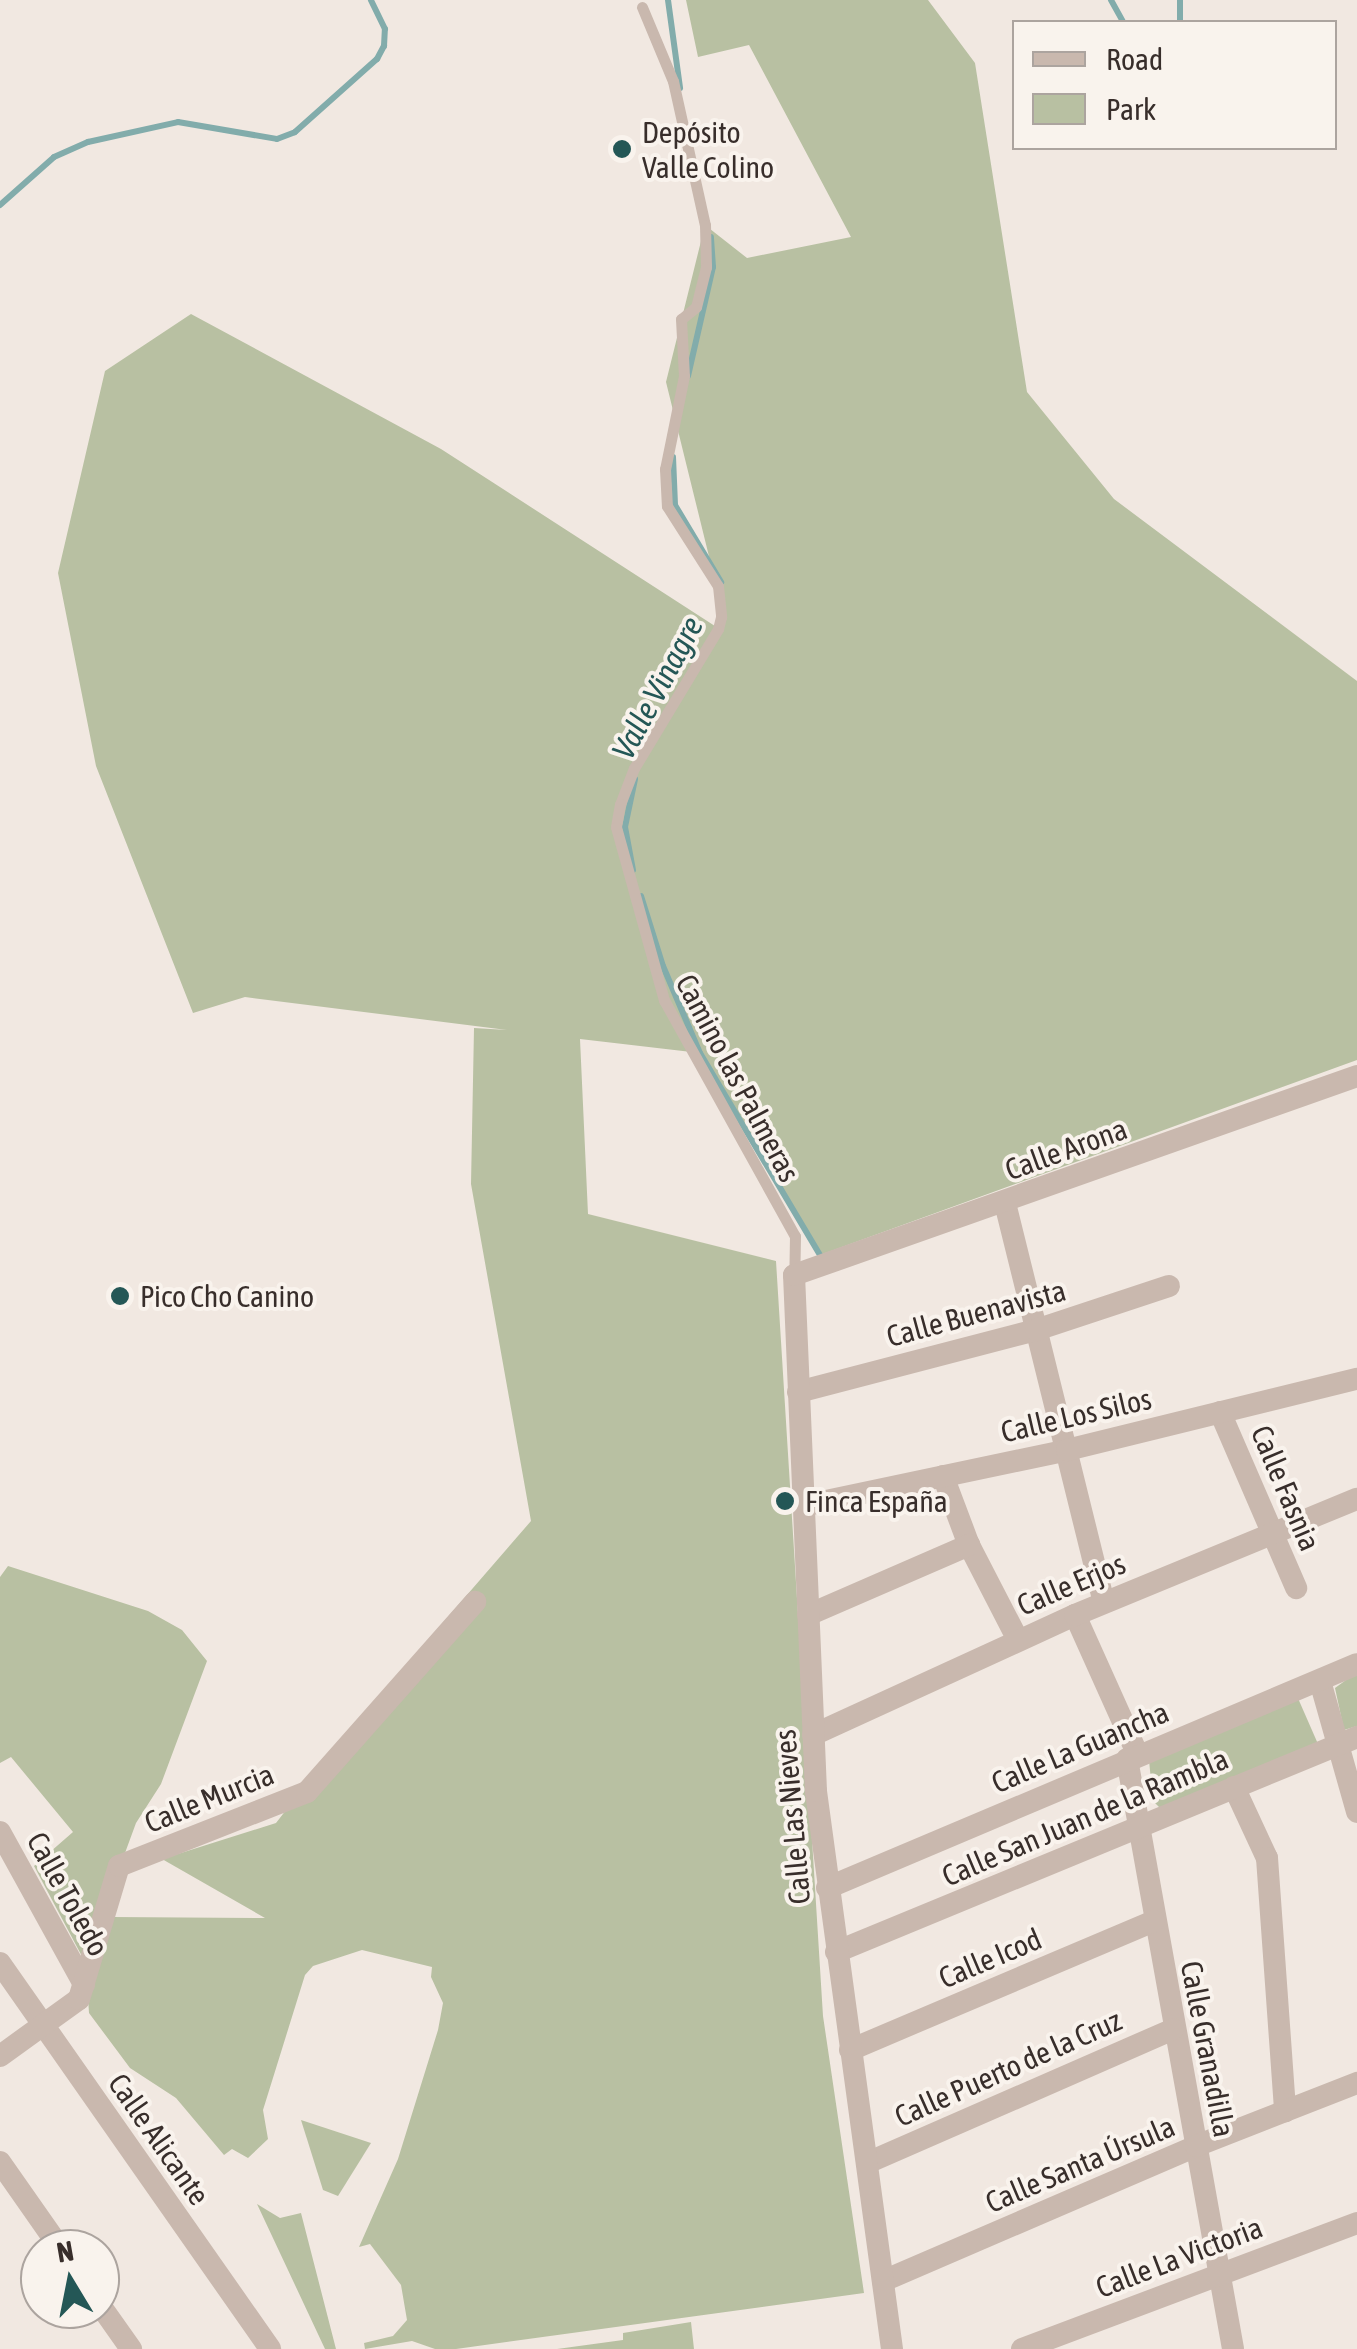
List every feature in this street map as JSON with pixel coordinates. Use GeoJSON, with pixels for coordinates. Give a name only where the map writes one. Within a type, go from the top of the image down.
{"type":"FeatureCollection","features":[{"type":"Feature","properties":{"kind":"street","name":"Calle Arona"},"geometry":{"type":"LineString","coordinates":[[794,1275],[1357,1076]]}},
{"type":"Feature","properties":{"kind":"street"},"geometry":{"type":"LineString","coordinates":[[1005,1202],[1104,1602]]}},
{"type":"Feature","properties":{"kind":"street","name":"Calle Las Nieves"},"geometry":{"type":"LineString","coordinates":[[794,1275],[807,1505],[813,1735],[836,1952],[892,2349]]}},
{"type":"Feature","properties":{"kind":"street","name":"Calle Buenavista"},"geometry":{"type":"LineString","coordinates":[[798,1392],[1036,1330],[1169,1286]]}},
{"type":"Feature","properties":{"kind":"street","name":"Calle Los Silos"},"geometry":{"type":"LineString","coordinates":[[807,1505],[1067,1450],[1357,1379]]}},
{"type":"Feature","properties":{"kind":"street","name":"Calle Fasnia"},"geometry":{"type":"LineString","coordinates":[[1220,1412],[1296,1588]]}},
{"type":"Feature","properties":{"kind":"street"},"geometry":{"type":"LineString","coordinates":[[943,1476],[969,1544],[1018,1640]]}},
{"type":"Feature","properties":{"kind":"street","name":"Calle Erjos"},"geometry":{"type":"LineString","coordinates":[[813,1735],[1075,1614],[1357,1499]]}},
{"type":"Feature","properties":{"kind":"street"},"geometry":{"type":"LineString","coordinates":[[808,1615],[969,1544]]}},
{"type":"Feature","properties":{"kind":"street","name":"Calle Murcia"},"geometry":{"type":"LineString","coordinates":[[0,2056],[80,1999],[118,1866],[307,1792],[475,1602]]}},
{"type":"Feature","properties":{"kind":"street","name":"Calle Granadilla"},"geometry":{"type":"LineString","coordinates":[[1075,1614],[1133,1757],[1137,1828],[1234,2349]]}},
{"type":"Feature","properties":{"kind":"street","name":"Calle La Guancha"},"geometry":{"type":"LineString","coordinates":[[828,1888],[1357,1664]]}},
{"type":"Feature","properties":{"kind":"street"},"geometry":{"type":"LineString","coordinates":[[1320,1681],[1348,1740],[1357,1812]]}},
{"type":"Feature","properties":{"kind":"street","name":"Calle San Juan de la Rambla"},"geometry":{"type":"LineString","coordinates":[[836,1952],[1348,1740]]}},
{"type":"Feature","properties":{"kind":"street"},"geometry":{"type":"LineString","coordinates":[[1234,1787],[1267,1858],[1285,2112]]}},
{"type":"Feature","properties":{"kind":"street","name":"Calle Toledo"},"geometry":{"type":"LineString","coordinates":[[0,1832],[84,1984]]}},
{"type":"Feature","properties":{"kind":"street","name":"Calle Icod"},"geometry":{"type":"LineString","coordinates":[[850,2050],[1154,1921]]}},
{"type":"Feature","properties":{"kind":"street","name":"Calle Alicante"},"geometry":{"type":"LineString","coordinates":[[0,1963],[270,2349]]}},
{"type":"Feature","properties":{"kind":"street","name":"Calle Puerto de la Cruz"},"geometry":{"type":"LineString","coordinates":[[867,2162],[1173,2029]]}},
{"type":"Feature","properties":{"kind":"street","name":"Calle Santa Úrsula"},"geometry":{"type":"LineString","coordinates":[[884,2281],[1196,2146],[1357,2083]]}},
{"type":"Feature","properties":{"kind":"street"},"geometry":{"type":"LineString","coordinates":[[0,2162],[47,2229]]}},
{"type":"Feature","properties":{"kind":"street","name":"Calle La Victoria"},"geometry":{"type":"LineString","coordinates":[[1022,2349],[1357,2223]]}},
{"type":"Feature","properties":{"kind":"lane","name":"Camino las Palmeras"},"geometry":{"type":"LineString","coordinates":[[642,7],[672,81],[705,225],[706,267],[696,307],[681,319],[684,376],[665,469],[667,506],[718,586],[721,617],[718,629],[634,768],[620,804],[616,828],[664,1000],[795,1236],[794,1275]]}},
{"type":"Feature","properties":{"kind":"green space"},"geometry":{"type":"Polygon","coordinates":[[[686,0],[928,0],[975,63],[1027,392],[1114,499],[1357,681],[1357,1060],[820,1255],[700,1053],[580,1039],[588,1214],[776,1261],[823,2016],[864,2293],[456,2349],[435,2349],[412,2341],[365,2349],[364,2343],[393,2336],[407,2320],[401,2285],[370,2244],[359,2247],[398,2159],[438,2030],[443,2003],[431,1977],[432,1967],[362,1950],[313,1966],[305,1975],[263,2110],[268,2139],[248,2158],[232,2149],[224,2155],[176,2098],[130,2068],[89,2013],[88,1998],[112,1917],[265,1918],[162,1859],[276,1823],[331,1752],[531,1521],[471,1184],[474,1028],[507,1030],[245,997],[193,1013],[96,766],[58,573],[105,371],[191,314],[441,449],[718,628],[720,601],[666,382],[705,225],[747,258],[851,237],[749,45],[698,57],[686,0]]]}},
{"type":"Feature","properties":{"kind":"green space"},"geometry":{"type":"Polygon","coordinates":[[[8,1566],[148,1611],[182,1630],[207,1661],[161,1784],[136,1823],[85,1962],[34,1866],[73,1832],[11,1757],[0,1763],[0,1577],[8,1566]]]}},
{"type":"Feature","properties":{"kind":"green space"},"geometry":{"type":"Polygon","coordinates":[[[1357,1672],[1357,1726],[1344,1730],[1335,1688],[1357,1672]]]}},
{"type":"Feature","properties":{"kind":"green space"},"geometry":{"type":"Polygon","coordinates":[[[1297,1696],[1318,1744],[1160,1808],[1153,1801],[1149,1760],[1297,1696]]]}},
{"type":"Feature","properties":{"kind":"green space"},"geometry":{"type":"Polygon","coordinates":[[[301,2120],[371,2143],[338,2196],[323,2190],[301,2120]]]}},
{"type":"Feature","properties":{"kind":"green space"},"geometry":{"type":"Polygon","coordinates":[[[257,2204],[280,2218],[301,2213],[336,2349],[325,2349],[257,2204]]]}},
{"type":"Feature","properties":{"kind":"green space"},"geometry":{"type":"Polygon","coordinates":[[[691,2322],[694,2349],[557,2349],[623,2340],[623,2333],[691,2322]]]}},
{"type":"Feature","properties":{"kind":"waterway"},"geometry":{"type":"LineString","coordinates":[[0,205],[54,157],[88,142],[178,122],[277,139],[295,132],[377,59],[384,46],[385,29],[371,0]]}},
{"type":"Feature","properties":{"kind":"waterway","name":"Valle Vinagre"},"geometry":{"type":"LineString","coordinates":[[668,0],[680,88]]}},
{"type":"Feature","properties":{"kind":"waterway"},"geometry":{"type":"LineString","coordinates":[[1111,0],[1122,20]]}},
{"type":"Feature","properties":{"kind":"waterway"},"geometry":{"type":"LineString","coordinates":[[1180,0],[1180,20]]}},
{"type":"Feature","properties":{"kind":"waterway","name":"Valle Vinagre"},"geometry":{"type":"LineString","coordinates":[[688,376],[713,267],[711,237]]}},
{"type":"Feature","properties":{"kind":"waterway","name":"Valle Vinagre"},"geometry":{"type":"LineString","coordinates":[[673,457],[675,505],[721,582]]}},
{"type":"Feature","properties":{"kind":"waterway","name":"Valle Vinagre"},"geometry":{"type":"LineString","coordinates":[[633,870],[625,827],[635,779]]}},
{"type":"Feature","properties":{"kind":"waterway","name":"Valle Vinagre"},"geometry":{"type":"LineString","coordinates":[[641,896],[663,966],[700,1053],[820,1255]]}},
{"type":"Feature","properties":{"kind":"place","name":"Depósito Valle Colino"},"geometry":{"type":"Point","coordinates":[622,149]}},
{"type":"Feature","properties":{"kind":"place","name":"Pico Cho Canino"},"geometry":{"type":"Point","coordinates":[120,1296]}},
{"type":"Feature","properties":{"kind":"place","name":"Finca España"},"geometry":{"type":"Point","coordinates":[785,1501]}}]}
